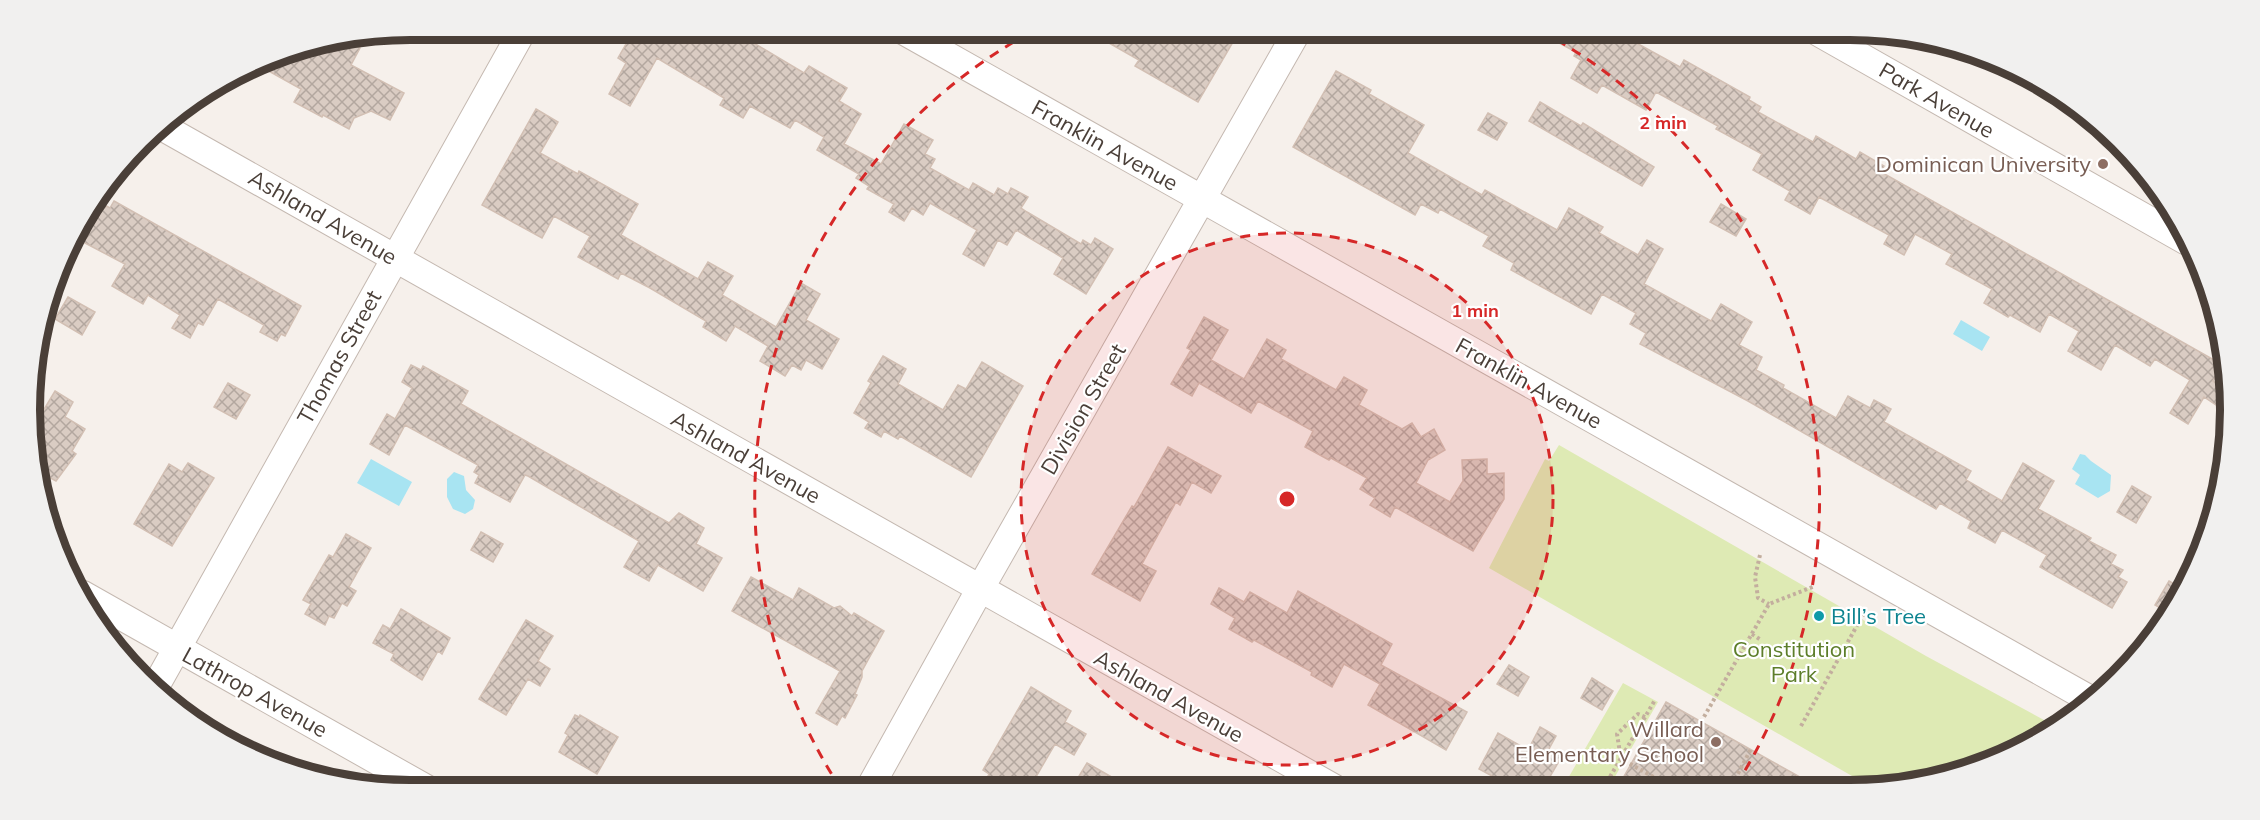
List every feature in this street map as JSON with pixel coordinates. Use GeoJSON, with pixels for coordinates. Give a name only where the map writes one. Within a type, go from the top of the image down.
{"type":"FeatureCollection","features":[{"type":"Feature","properties":{"kind":"street","name":"Thomas Street"},"geometry":{"type":"LineString","coordinates":[[159,681],[517,40]]}},
{"type":"Feature","properties":{"kind":"street","name":"Franklin Avenue"},"geometry":{"type":"LineString","coordinates":[[920,40],[2084,696]]}},
{"type":"Feature","properties":{"kind":"street","name":"Division Street"},"geometry":{"type":"LineString","coordinates":[[874,780],[1292,40]]}},
{"type":"Feature","properties":{"kind":"street","name":"Park Avenue"},"geometry":{"type":"LineString","coordinates":[[1832,40],[2175,235]]}},
{"type":"Feature","properties":{"kind":"street","name":"Ashland Avenue"},"geometry":{"type":"LineString","coordinates":[[169,130],[1320,780]]}},
{"type":"Feature","properties":{"kind":"street","name":"Lathrop Avenue"},"geometry":{"type":"LineString","coordinates":[[94,601],[411,780]]}},
{"type":"Feature","properties":{"kind":"path"},"geometry":{"type":"LineString","coordinates":[[1760,555],[1755,577],[1758,598],[1769,604]]}},
{"type":"Feature","properties":{"kind":"path"},"geometry":{"type":"LineString","coordinates":[[1701,722],[1769,604],[1815,586]]}},
{"type":"Feature","properties":{"kind":"path"},"geometry":{"type":"LineString","coordinates":[[1801,726],[1864,613]]}},
{"type":"Feature","properties":{"kind":"path"},"geometry":{"type":"LineString","coordinates":[[1752,634],[1761,640]]}},
{"type":"Feature","properties":{"kind":"path"},"geometry":{"type":"LineString","coordinates":[[1608,780],[1655,700]]}},
{"type":"Feature","properties":{"kind":"path"},"geometry":{"type":"LineString","coordinates":[[1621,759],[1617,734],[1638,714],[1645,717]]}},
{"type":"Feature","properties":{"kind":"path"},"geometry":{"type":"LineString","coordinates":[[1735,778],[1751,749]]}},
{"type":"Feature","properties":{"kind":"path"},"geometry":{"type":"LineString","coordinates":[[1621,759],[1659,780]]}},
{"type":"Feature","properties":{"kind":"green space","name":"Constitution Park"},"geometry":{"type":"Polygon","coordinates":[[[1559,445],[1926,656],[2047,722],[2013,741],[1969,760],[1922,772],[1858,780],[1489,568],[1545,459],[1549,461],[1559,445]]]}},
{"type":"Feature","properties":{"kind":"green space"},"geometry":{"type":"Polygon","coordinates":[[[1623,683],[1658,702],[1613,780],[1567,780],[1623,683]]]}},
{"type":"Feature","properties":{"kind":"water"},"geometry":{"type":"Polygon","coordinates":[[[1961,320],[1990,337],[1982,351],[1953,334],[1961,320]]]}},
{"type":"Feature","properties":{"kind":"water"},"geometry":{"type":"Polygon","coordinates":[[[2080,454],[2085,455],[2111,475],[2110,491],[2098,498],[2075,484],[2080,475],[2072,469],[2080,454]]]}},
{"type":"Feature","properties":{"kind":"water"},"geometry":{"type":"Polygon","coordinates":[[[371,459],[412,482],[399,506],[357,483],[371,459]]]}},
{"type":"Feature","properties":{"kind":"water"},"geometry":{"type":"Polygon","coordinates":[[[454,472],[464,476],[466,490],[475,500],[473,509],[465,514],[453,509],[447,497],[447,479],[454,472]]]}},
{"type":"Feature","properties":{"kind":"building"},"geometry":{"type":"Polygon","coordinates":[[[620,40],[749,40],[804,73],[809,66],[847,88],[839,101],[861,114],[844,144],[881,164],[904,124],[933,140],[925,154],[935,159],[930,168],[969,190],[973,183],[994,195],[998,188],[1008,194],[1011,188],[1028,197],[1021,208],[1027,212],[1081,244],[1083,240],[1091,245],[1095,238],[1113,249],[1086,294],[1054,274],[1063,258],[1016,230],[1007,245],[998,240],[984,266],[963,254],[977,230],[930,203],[923,215],[912,208],[904,221],[889,212],[894,204],[867,189],[869,186],[856,178],[859,174],[817,150],[824,137],[795,120],[790,128],[750,106],[743,118],[720,105],[724,98],[657,58],[630,106],[609,94],[626,63],[618,58],[626,44],[620,40]]]}},
{"type":"Feature","properties":{"kind":"building"},"geometry":{"type":"Polygon","coordinates":[[[1104,40],[1234,40],[1198,102],[1135,66],[1139,60],[1104,40]]]}},
{"type":"Feature","properties":{"kind":"building"},"geometry":{"type":"Polygon","coordinates":[[[1554,40],[1631,40],[1680,67],[1684,60],[1750,97],[1749,100],[1761,107],[1758,112],[1813,142],[1816,136],[1856,159],[1860,152],[1884,166],[1881,172],[2216,361],[2217,374],[2213,381],[2219,385],[2220,399],[2216,405],[2204,397],[2188,424],[2170,413],[2190,380],[2155,359],[2150,366],[2115,345],[2101,370],[2068,351],[2079,331],[2049,314],[2040,332],[1984,303],[1992,289],[1946,264],[1952,254],[1915,234],[1904,255],[1884,244],[1889,235],[1819,197],[1810,214],[1785,200],[1790,191],[1753,170],[1762,154],[1716,129],[1718,126],[1656,92],[1646,110],[1602,85],[1597,93],[1571,78],[1581,60],[1574,56],[1576,52],[1554,40]]]}},
{"type":"Feature","properties":{"kind":"building"},"geometry":{"type":"Polygon","coordinates":[[[355,45],[360,48],[351,65],[404,93],[390,120],[371,111],[354,118],[349,129],[294,102],[301,89],[267,70],[314,53],[355,45]]]}},
{"type":"Feature","properties":{"kind":"building"},"geometry":{"type":"Polygon","coordinates":[[[1336,71],[1371,90],[1369,94],[1424,125],[1408,153],[1482,195],[1485,190],[1557,230],[1569,208],[1603,227],[1599,233],[1638,255],[1647,240],[1663,249],[1644,284],[1711,321],[1721,304],[1752,322],[1739,345],[1762,357],[1756,370],[1784,385],[1783,388],[1836,418],[1848,396],[1870,408],[1874,400],[1891,409],[1884,422],[1971,471],[1966,480],[2002,501],[2023,463],[2054,481],[2038,509],[2091,538],[2089,541],[2116,555],[2111,564],[2123,570],[2118,577],[2127,582],[2112,608],[2040,567],[2047,555],[2002,530],[1995,543],[1968,528],[1971,521],[1940,503],[1936,509],[1748,401],[1640,344],[1646,333],[1630,324],[1636,313],[1602,294],[1591,314],[1511,270],[1514,263],[1483,246],[1489,236],[1440,209],[1438,213],[1421,204],[1415,215],[1293,147],[1336,71]]]}},
{"type":"Feature","properties":{"kind":"building"},"geometry":{"type":"Polygon","coordinates":[[[1540,102],[1581,126],[1583,123],[1654,167],[1642,186],[1529,121],[1540,102]]]}},
{"type":"Feature","properties":{"kind":"building"},"geometry":{"type":"Polygon","coordinates":[[[536,109],[558,122],[540,153],[578,174],[579,171],[638,204],[621,235],[698,279],[708,262],[733,276],[722,295],[776,327],[801,283],[820,294],[806,320],[839,339],[822,369],[806,360],[801,370],[792,365],[785,376],[760,361],[768,346],[735,326],[726,341],[703,327],[706,321],[650,288],[621,273],[618,279],[578,257],[590,236],[554,216],[542,238],[482,205],[536,109]]]}},
{"type":"Feature","properties":{"kind":"building"},"geometry":{"type":"Polygon","coordinates":[[[1488,113],[1507,123],[1497,140],[1478,130],[1488,113]]]}},
{"type":"Feature","properties":{"kind":"building"},"geometry":{"type":"Polygon","coordinates":[[[114,201],[301,306],[285,336],[281,334],[277,341],[260,332],[264,325],[218,299],[203,325],[198,323],[190,338],[172,328],[180,315],[148,295],[143,304],[112,286],[125,264],[82,241],[103,204],[110,208],[114,201]]]}},
{"type":"Feature","properties":{"kind":"building"},"geometry":{"type":"Polygon","coordinates":[[[1721,204],[1746,219],[1736,236],[1710,222],[1721,204]]]}},
{"type":"Feature","properties":{"kind":"building"},"geometry":{"type":"Polygon","coordinates":[[[68,297],[95,312],[82,335],[55,319],[68,297]]]}},
{"type":"Feature","properties":{"kind":"building"},"geometry":{"type":"Polygon","coordinates":[[[1204,317],[1228,330],[1211,360],[1244,379],[1267,339],[1286,350],[1281,359],[1336,390],[1344,377],[1367,390],[1359,405],[1402,429],[1412,423],[1421,437],[1434,429],[1445,450],[1428,460],[1416,483],[1450,502],[1463,481],[1462,460],[1487,459],[1487,474],[1504,473],[1504,499],[1473,551],[1395,507],[1390,517],[1370,505],[1375,498],[1360,489],[1367,478],[1305,447],[1313,431],[1258,401],[1251,413],[1199,383],[1192,396],[1171,384],[1191,350],[1187,348],[1204,317]]]}},
{"type":"Feature","properties":{"kind":"building"},"geometry":{"type":"Polygon","coordinates":[[[883,356],[906,369],[898,384],[943,410],[958,385],[966,389],[982,362],[1023,386],[971,477],[900,436],[898,439],[884,431],[881,437],[865,428],[869,422],[854,413],[871,383],[868,381],[883,356]]]}},
{"type":"Feature","properties":{"kind":"building"},"geometry":{"type":"Polygon","coordinates":[[[411,365],[421,370],[423,366],[468,391],[461,404],[669,523],[679,513],[704,528],[696,544],[722,558],[703,591],[658,565],[649,581],[624,567],[639,541],[528,476],[525,475],[510,502],[475,483],[479,475],[474,472],[478,465],[405,425],[389,455],[370,444],[387,414],[395,419],[412,388],[402,382],[411,365]]]}},
{"type":"Feature","properties":{"kind":"building"},"geometry":{"type":"Polygon","coordinates":[[[228,383],[250,395],[236,419],[214,407],[228,383]]]}},
{"type":"Feature","properties":{"kind":"building"},"geometry":{"type":"Polygon","coordinates":[[[55,391],[73,402],[65,417],[85,429],[72,451],[76,454],[56,481],[47,476],[40,416],[55,391]]]}},
{"type":"Feature","properties":{"kind":"building"},"geometry":{"type":"Polygon","coordinates":[[[1168,447],[1221,476],[1211,493],[1192,482],[1180,505],[1176,502],[1142,564],[1156,571],[1140,601],[1092,574],[1168,447]]]}},
{"type":"Feature","properties":{"kind":"building"},"geometry":{"type":"Polygon","coordinates":[[[188,463],[214,478],[172,546],[134,524],[169,464],[182,472],[188,463]]]}},
{"type":"Feature","properties":{"kind":"building"},"geometry":{"type":"Polygon","coordinates":[[[2132,486],[2151,497],[2136,523],[2117,512],[2132,486]]]}},
{"type":"Feature","properties":{"kind":"building"},"geometry":{"type":"Polygon","coordinates":[[[481,532],[503,544],[493,562],[471,550],[481,532]]]}},
{"type":"Feature","properties":{"kind":"building"},"geometry":{"type":"Polygon","coordinates":[[[346,534],[371,548],[349,587],[356,591],[347,606],[342,603],[334,618],[329,616],[325,625],[305,614],[311,604],[303,600],[329,555],[333,557],[346,534]]]}},
{"type":"Feature","properties":{"kind":"building"},"geometry":{"type":"Polygon","coordinates":[[[751,577],[793,600],[799,588],[834,608],[840,606],[852,616],[854,613],[884,631],[862,671],[855,694],[857,695],[845,718],[842,716],[837,725],[816,713],[840,671],[732,611],[751,577]]]}},
{"type":"Feature","properties":{"kind":"building"},"geometry":{"type":"Polygon","coordinates":[[[2169,581],[2175,585],[2161,609],[2155,605],[2169,581]]]}},
{"type":"Feature","properties":{"kind":"building"},"geometry":{"type":"Polygon","coordinates":[[[1219,588],[1244,602],[1250,592],[1287,613],[1298,591],[1392,644],[1381,665],[1467,712],[1446,750],[1368,705],[1380,684],[1344,664],[1332,687],[1311,675],[1312,672],[1229,629],[1235,618],[1211,604],[1219,588]]]}},
{"type":"Feature","properties":{"kind":"building"},"geometry":{"type":"Polygon","coordinates":[[[401,609],[450,638],[442,654],[438,651],[422,680],[391,660],[394,654],[373,643],[383,625],[390,629],[401,609]]]}},
{"type":"Feature","properties":{"kind":"building"},"geometry":{"type":"Polygon","coordinates":[[[526,620],[553,636],[538,661],[550,669],[540,686],[528,679],[506,715],[479,699],[526,620]]]}},
{"type":"Feature","properties":{"kind":"building"},"geometry":{"type":"Polygon","coordinates":[[[1509,665],[1529,677],[1518,696],[1497,684],[1509,665]]]}},
{"type":"Feature","properties":{"kind":"building"},"geometry":{"type":"Polygon","coordinates":[[[1592,678],[1613,691],[1602,710],[1581,698],[1592,678]]]}},
{"type":"Feature","properties":{"kind":"building"},"geometry":{"type":"Polygon","coordinates":[[[1031,687],[1071,711],[1065,722],[1086,734],[1074,755],[1055,744],[1034,780],[986,780],[989,774],[983,770],[1031,687]]]}},
{"type":"Feature","properties":{"kind":"building","name":"Willard Elementary School"},"geometry":{"type":"Polygon","coordinates":[[[1666,702],[1805,780],[1622,780],[1666,702]]]}},
{"type":"Feature","properties":{"kind":"building"},"geometry":{"type":"Polygon","coordinates":[[[575,715],[579,717],[580,715],[618,737],[597,774],[559,752],[568,735],[565,733],[575,715]]]}},
{"type":"Feature","properties":{"kind":"building"},"geometry":{"type":"Polygon","coordinates":[[[1540,727],[1556,736],[1549,749],[1562,756],[1548,780],[1499,780],[1479,769],[1498,733],[1528,750],[1540,727]]]}},
{"type":"Feature","properties":{"kind":"building"},"geometry":{"type":"Polygon","coordinates":[[[1087,763],[1117,780],[1077,780],[1087,763]]]}},
{"type":"Feature","properties":{"kind":"place","name":"Dominican University"},"geometry":{"type":"Point","coordinates":[2103,164]}},
{"type":"Feature","properties":{"kind":"place","name":"Bill’s Tree"},"geometry":{"type":"Point","coordinates":[1819,616]}},
{"type":"Feature","properties":{"kind":"place","name":"Willard Elementary School"},"geometry":{"type":"Point","coordinates":[1716,742]}}]}
